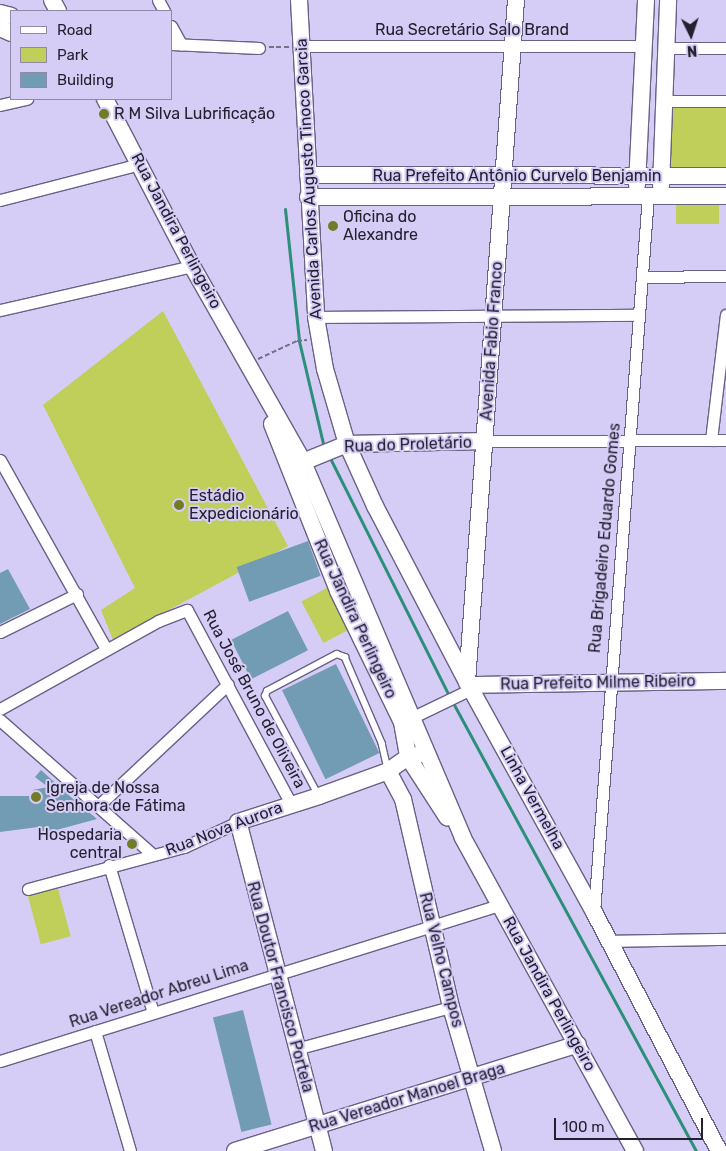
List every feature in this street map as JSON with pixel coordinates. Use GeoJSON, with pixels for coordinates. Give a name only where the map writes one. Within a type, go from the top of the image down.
{"type":"FeatureCollection","features":[{"type":"Feature","properties":{"kind":"main road","name":"Avenida Carlos Augusto Tinoco Garcia"},"geometry":{"type":"LineString","coordinates":[[299,0],[308,197],[316,317],[325,369],[345,445]]}},
{"type":"Feature","properties":{"kind":"main road","name":"Avenida Fabio Franco"},"geometry":{"type":"LineString","coordinates":[[466,688],[486,442],[501,197],[516,0]]}},
{"type":"Feature","properties":{"kind":"main road"},"geometry":{"type":"LineString","coordinates":[[646,0],[638,176],[648,196]]}},
{"type":"Feature","properties":{"kind":"main road"},"geometry":{"type":"LineString","coordinates":[[648,196],[661,176],[668,0]]}},
{"type":"Feature","properties":{"kind":"main road","name":"Rua Jandira Perlingeiro"},"geometry":{"type":"LineString","coordinates":[[106,100],[192,266],[249,363],[296,466],[399,715],[408,757],[424,787],[463,838]]}},
{"type":"Feature","properties":{"kind":"main road","name":"Rua Prefeito Antônio Curvelo Benjamin"},"geometry":{"type":"LineString","coordinates":[[308,175],[726,176]]}},
{"type":"Feature","properties":{"kind":"main road","name":"Rua Prefeito Antônio Curvelo Benjamin"},"geometry":{"type":"LineString","coordinates":[[308,197],[726,196]]}},
{"type":"Feature","properties":{"kind":"main road","name":"Rua do Proletário"},"geometry":{"type":"LineString","coordinates":[[296,466],[319,454],[345,445],[486,442]]}},
{"type":"Feature","properties":{"kind":"main road","name":"Linha Vermelha"},"geometry":{"type":"LineString","coordinates":[[345,445],[449,646],[466,688],[594,912],[719,1151]]}},
{"type":"Feature","properties":{"kind":"main road","name":"Rua Jandira Perlingeiro"},"geometry":{"type":"LineString","coordinates":[[346,588],[411,718],[463,838],[578,1044],[635,1151]]}},
{"type":"Feature","properties":{"kind":"main road"},"geometry":{"type":"LineString","coordinates":[[449,646],[459,650],[470,648]]}},
{"type":"Feature","properties":{"kind":"main road","name":"Rua Prefeito Milme Ribeiro"},"geometry":{"type":"LineString","coordinates":[[466,688],[610,680],[726,681]]}},
{"type":"Feature","properties":{"kind":"main road"},"geometry":{"type":"LineString","coordinates":[[408,757],[427,754]]}},
{"type":"Feature","properties":{"kind":"main road","name":"Rua Nova Aurora"},"geometry":{"type":"LineString","coordinates":[[238,822],[319,796],[388,770],[408,757]]}},
{"type":"Feature","properties":{"kind":"main road","name":"Rua Velho Campos"},"geometry":{"type":"LineString","coordinates":[[388,770],[403,799],[451,1007],[493,1151]]}},
{"type":"Feature","properties":{"kind":"main road"},"geometry":{"type":"LineString","coordinates":[[403,799],[424,787],[436,774]]}},
{"type":"Feature","properties":{"kind":"main road","name":"Rua Doutor Francisco Portela"},"geometry":{"type":"LineString","coordinates":[[238,822],[276,974],[324,1151]]}},
{"type":"Feature","properties":{"kind":"main road","name":"Rua Vereador Manoel Braga"},"geometry":{"type":"LineString","coordinates":[[235,1151],[578,1044]]}},
{"type":"Feature","properties":{"kind":"street"},"geometry":{"type":"LineString","coordinates":[[172,30],[176,44],[259,48]]}},
{"type":"Feature","properties":{"kind":"street","name":"Rua Secretário Salo Brand"},"geometry":{"type":"LineString","coordinates":[[302,46],[643,46]]}},
{"type":"Feature","properties":{"kind":"street"},"geometry":{"type":"LineString","coordinates":[[666,48],[726,48]]}},
{"type":"Feature","properties":{"kind":"street"},"geometry":{"type":"LineString","coordinates":[[0,105],[22,100]]}},
{"type":"Feature","properties":{"kind":"street"},"geometry":{"type":"LineString","coordinates":[[664,101],[726,101]]}},
{"type":"Feature","properties":{"kind":"street"},"geometry":{"type":"LineString","coordinates":[[0,200],[140,164]]}},
{"type":"Feature","properties":{"kind":"street","name":"Rua Brigadeiro Eduardo Gomes"},"geometry":{"type":"LineString","coordinates":[[594,912],[648,196]]}},
{"type":"Feature","properties":{"kind":"street"},"geometry":{"type":"LineString","coordinates":[[0,310],[192,266]]}},
{"type":"Feature","properties":{"kind":"street"},"geometry":{"type":"LineString","coordinates":[[642,277],[726,276]]}},
{"type":"Feature","properties":{"kind":"street"},"geometry":{"type":"LineString","coordinates":[[316,317],[638,315]]}},
{"type":"Feature","properties":{"kind":"street"},"geometry":{"type":"LineString","coordinates":[[711,440],[726,315]]}},
{"type":"Feature","properties":{"kind":"street"},"geometry":{"type":"LineString","coordinates":[[486,442],[726,440]]}},
{"type":"Feature","properties":{"kind":"street"},"geometry":{"type":"LineString","coordinates":[[0,460],[77,594],[106,649],[0,710]]}},
{"type":"Feature","properties":{"kind":"street"},"geometry":{"type":"LineString","coordinates":[[0,632],[77,594]]}},
{"type":"Feature","properties":{"kind":"street","name":"Rua José Bruno de Oliveira"},"geometry":{"type":"LineString","coordinates":[[106,649],[187,610],[291,804]]}},
{"type":"Feature","properties":{"kind":"street"},"geometry":{"type":"LineString","coordinates":[[98,806],[228,684]]}},
{"type":"Feature","properties":{"kind":"street"},"geometry":{"type":"LineString","coordinates":[[411,718],[466,688]]}},
{"type":"Feature","properties":{"kind":"street"},"geometry":{"type":"LineString","coordinates":[[0,720],[153,855]]}},
{"type":"Feature","properties":{"kind":"street","name":"Rua Nova Aurora"},"geometry":{"type":"LineString","coordinates":[[28,889],[109,865],[190,845],[238,822]]}},
{"type":"Feature","properties":{"kind":"street"},"geometry":{"type":"LineString","coordinates":[[109,865],[153,1013]]}},
{"type":"Feature","properties":{"kind":"street","name":"Rua Vereador Abreu Lima"},"geometry":{"type":"LineString","coordinates":[[0,1061],[499,905]]}},
{"type":"Feature","properties":{"kind":"street"},"geometry":{"type":"LineString","coordinates":[[608,942],[726,939]]}},
{"type":"Feature","properties":{"kind":"street"},"geometry":{"type":"LineString","coordinates":[[296,1049],[451,1007]]}},
{"type":"Feature","properties":{"kind":"street"},"geometry":{"type":"LineString","coordinates":[[95,1031],[130,1151]]}},
{"type":"Feature","properties":{"kind":"lane"},"geometry":{"type":"LineString","coordinates":[[319,796],[265,696],[267,691],[337,654],[345,657],[382,744],[388,770]]}},
{"type":"Feature","properties":{"kind":"path"},"geometry":{"type":"LineString","coordinates":[[259,48],[302,46]]}},
{"type":"Feature","properties":{"kind":"path"},"geometry":{"type":"LineString","coordinates":[[249,363],[290,344],[305,340]]}},
{"type":"Feature","properties":{"kind":"green space"},"geometry":{"type":"Polygon","coordinates":[[[726,104],[726,172],[667,168],[671,106],[726,104]]]}},
{"type":"Feature","properties":{"kind":"green space"},"geometry":{"type":"Polygon","coordinates":[[[676,199],[719,199],[719,224],[676,224],[676,199]]]}},
{"type":"Feature","properties":{"kind":"green space","name":"Estádio Expedicionário"},"geometry":{"type":"Polygon","coordinates":[[[163,311],[288,546],[113,640],[101,610],[135,588],[43,405],[163,311]]]}},
{"type":"Feature","properties":{"kind":"green space"},"geometry":{"type":"Polygon","coordinates":[[[327,588],[349,629],[323,643],[301,602],[327,588]]]}},
{"type":"Feature","properties":{"kind":"green space"},"geometry":{"type":"Polygon","coordinates":[[[57,885],[71,936],[41,944],[27,893],[57,885]]]}},
{"type":"Feature","properties":{"kind":"building"},"geometry":{"type":"Polygon","coordinates":[[[308,541],[321,576],[249,602],[237,567],[308,541]]]}},
{"type":"Feature","properties":{"kind":"building"},"geometry":{"type":"Polygon","coordinates":[[[8,569],[30,609],[0,624],[0,573],[8,569]]]}},
{"type":"Feature","properties":{"kind":"building"},"geometry":{"type":"Polygon","coordinates":[[[288,611],[308,650],[251,679],[231,640],[288,611]]]}},
{"type":"Feature","properties":{"kind":"building"},"geometry":{"type":"Polygon","coordinates":[[[336,664],[379,753],[325,779],[282,690],[336,664]]]}},
{"type":"Feature","properties":{"kind":"building","name":"Igreja de Nossa Senhora de Fátima"},"geometry":{"type":"Polygon","coordinates":[[[41,770],[97,819],[38,835],[38,827],[0,832],[0,796],[34,796],[33,790],[48,787],[35,777],[41,770]]]}},
{"type":"Feature","properties":{"kind":"building"},"geometry":{"type":"Polygon","coordinates":[[[243,1010],[272,1124],[241,1132],[213,1017],[243,1010]]]}},
{"type":"Feature","properties":{"kind":"waterway"},"geometry":{"type":"LineString","coordinates":[[285,209],[299,341],[324,448]]}},
{"type":"Feature","properties":{"kind":"waterway"},"geometry":{"type":"LineString","coordinates":[[330,458],[449,696]]}},
{"type":"Feature","properties":{"kind":"waterway"},"geometry":{"type":"LineString","coordinates":[[452,701],[696,1151]]}},
{"type":"Feature","properties":{"kind":"place","name":"R M Silva Lubrificação"},"geometry":{"type":"Point","coordinates":[104,114]}},
{"type":"Feature","properties":{"kind":"place","name":"Oficina do Alexandre"},"geometry":{"type":"Point","coordinates":[333,226]}},
{"type":"Feature","properties":{"kind":"place","name":"Estádio Expedicionário"},"geometry":{"type":"Point","coordinates":[179,505]}},
{"type":"Feature","properties":{"kind":"place","name":"Igreja de Nossa Senhora de Fátima"},"geometry":{"type":"Point","coordinates":[36,797]}},
{"type":"Feature","properties":{"kind":"place","name":"Hospedaria central"},"geometry":{"type":"Point","coordinates":[132,844]}}]}
